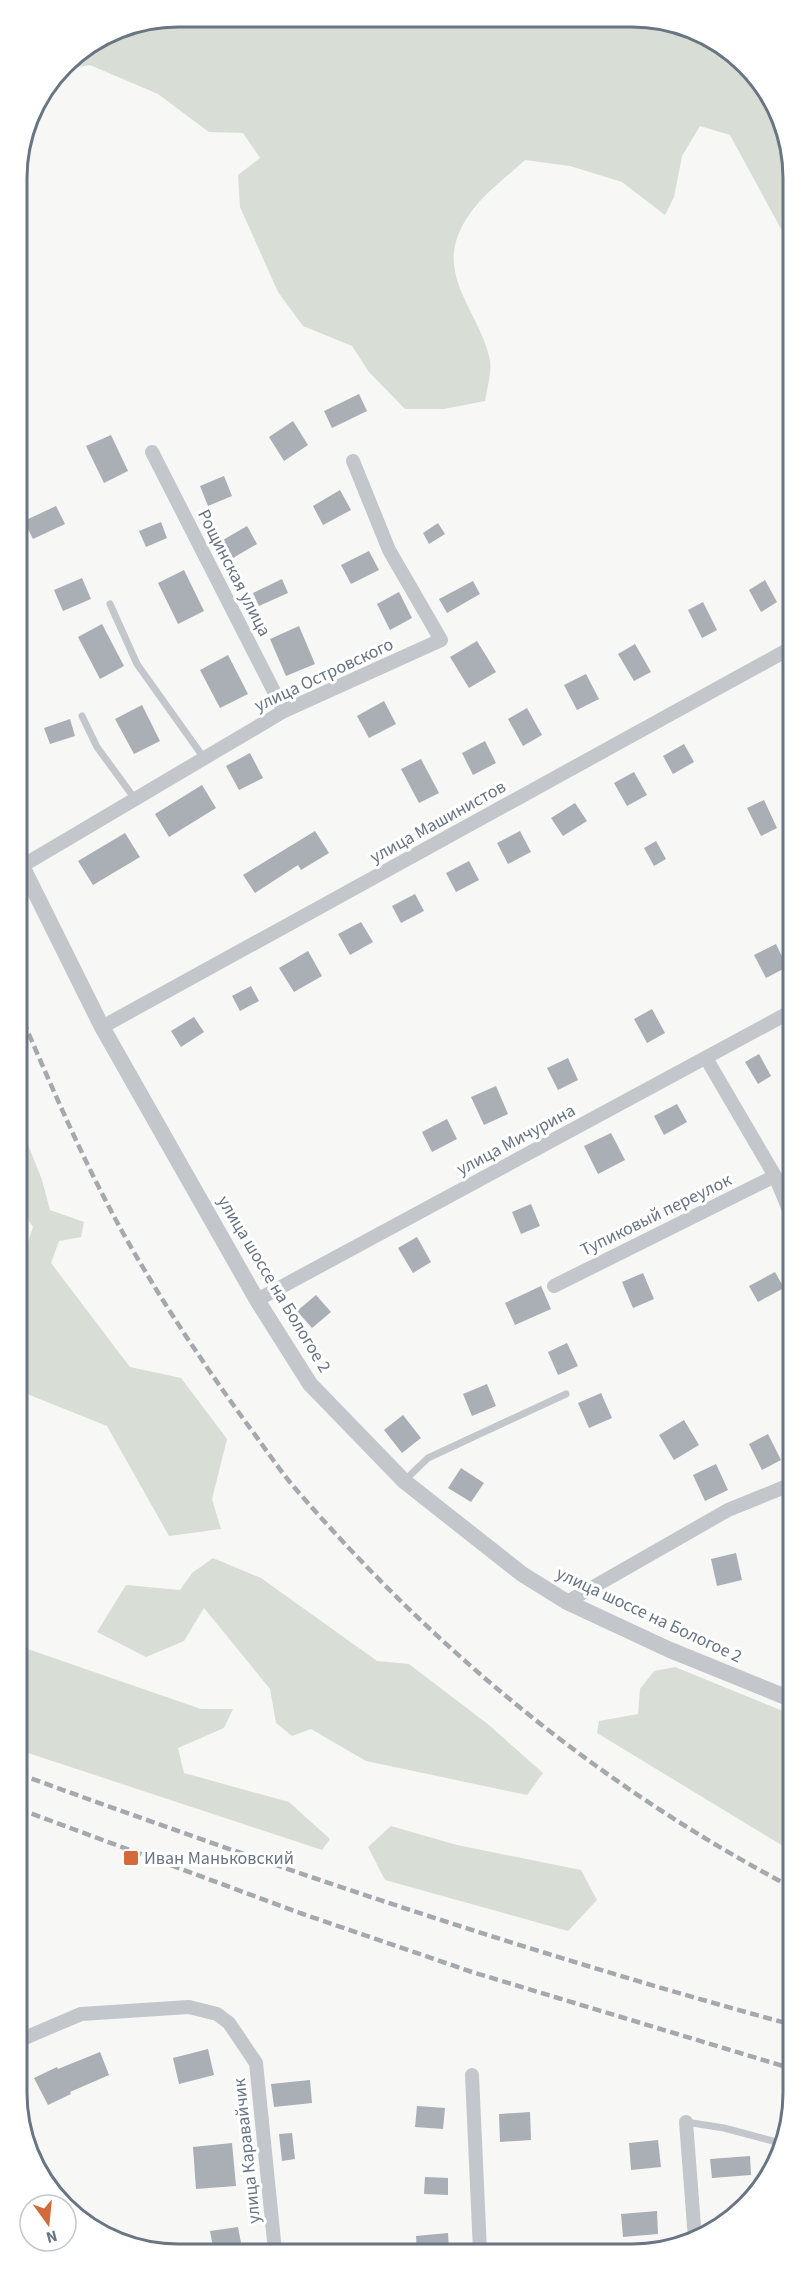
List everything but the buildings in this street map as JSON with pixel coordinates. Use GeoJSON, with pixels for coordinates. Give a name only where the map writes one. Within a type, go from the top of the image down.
{"type":"FeatureCollection","features":[{"type":"Feature","properties":{"kind":"street","name":"Рощинская улица"},"geometry":{"type":"LineString","coordinates":[[152,452],[284,711]]}},
{"type":"Feature","properties":{"kind":"street","name":"улица Островского"},"geometry":{"type":"LineString","coordinates":[[27,863],[284,711],[441,640],[389,550],[353,461]]}},
{"type":"Feature","properties":{"kind":"street","name":"улица Машинистов"},"geometry":{"type":"LineString","coordinates":[[102,1027],[783,652]]}},
{"type":"Feature","properties":{"kind":"street","name":"улица шоссе на Бологое 2"},"geometry":{"type":"LineString","coordinates":[[27,876],[102,1027],[257,1300],[310,1384],[404,1481],[485,1547],[567,1602],[670,1650],[783,1696]]}},
{"type":"Feature","properties":{"kind":"street","name":"улица Мичурина"},"geometry":{"type":"LineString","coordinates":[[257,1300],[783,1016]]}},
{"type":"Feature","properties":{"kind":"street"},"geometry":{"type":"LineString","coordinates":[[706,1059],[775,1176],[783,1195]]}},
{"type":"Feature","properties":{"kind":"street","name":"Тупиковый переулок"},"geometry":{"type":"LineString","coordinates":[[554,1286],[775,1176]]}},
{"type":"Feature","properties":{"kind":"street"},"geometry":{"type":"LineString","coordinates":[[567,1602],[624,1567],[728,1510],[783,1488]]}},
{"type":"Feature","properties":{"kind":"street","name":"улица Каравайчик"},"geometry":{"type":"LineString","coordinates":[[27,2037],[81,2014],[189,2007],[217,2014],[230,2023],[256,2063],[274,2244]]}},
{"type":"Feature","properties":{"kind":"street"},"geometry":{"type":"LineString","coordinates":[[472,2075],[480,2244]]}},
{"type":"Feature","properties":{"kind":"street"},"geometry":{"type":"LineString","coordinates":[[686,2122],[695,2230]]}},
{"type":"Feature","properties":{"kind":"lane"},"geometry":{"type":"LineString","coordinates":[[110,604],[137,664],[204,758]]}},
{"type":"Feature","properties":{"kind":"lane"},"geometry":{"type":"LineString","coordinates":[[82,716],[97,747],[135,799]]}},
{"type":"Feature","properties":{"kind":"lane"},"geometry":{"type":"LineString","coordinates":[[404,1481],[428,1458],[566,1394]]}},
{"type":"Feature","properties":{"kind":"lane"},"geometry":{"type":"LineString","coordinates":[[686,2122],[724,2128],[775,2141]]}},
{"type":"Feature","properties":{"kind":"shaded area"},"geometry":{"type":"Polygon","coordinates":[[[168,27],[642,27],[671,32],[707,47],[724,58],[752,86],[763,103],[775,130],[782,158],[783,233],[730,135],[700,126],[682,156],[674,197],[665,215],[622,182],[570,166],[525,160],[475,207],[458,235],[454,254],[455,272],[460,289],[484,341],[490,360],[490,375],[485,401],[444,409],[405,409],[369,372],[352,346],[303,326],[278,292],[240,207],[238,175],[260,158],[243,133],[209,132],[158,94],[90,65],[76,67],[94,52],[120,39],[168,27]]]}},
{"type":"Feature","properties":{"kind":"shaded area"},"geometry":{"type":"Polygon","coordinates":[[[27,1142],[42,1180],[50,1210],[84,1222],[81,1237],[59,1241],[51,1263],[130,1367],[181,1378],[227,1439],[212,1499],[221,1529],[169,1536],[107,1426],[27,1394],[27,1245],[33,1227],[27,1218],[27,1142]]]}},
{"type":"Feature","properties":{"kind":"shaded area"},"geometry":{"type":"Polygon","coordinates":[[[213,1558],[261,1578],[377,1661],[409,1664],[489,1725],[543,1773],[527,1795],[366,1761],[311,1729],[292,1736],[276,1723],[270,1689],[204,1608],[184,1641],[146,1657],[97,1632],[126,1585],[180,1590],[192,1573],[213,1558]]]}},
{"type":"Feature","properties":{"kind":"shaded area"},"geometry":{"type":"Polygon","coordinates":[[[27,1649],[201,1709],[233,1709],[224,1728],[178,1748],[184,1773],[289,1802],[330,1839],[322,1850],[27,1753],[27,1649]]]}},
{"type":"Feature","properties":{"kind":"shaded area"},"geometry":{"type":"Polygon","coordinates":[[[675,1667],[783,1711],[783,1846],[597,1733],[599,1721],[638,1714],[640,1689],[654,1671],[675,1667]]]}},
{"type":"Feature","properties":{"kind":"shaded area"},"geometry":{"type":"Polygon","coordinates":[[[391,1826],[457,1845],[581,1870],[597,1900],[568,1931],[385,1880],[368,1847],[391,1826]]]}},
{"type":"Feature","properties":{"kind":"railway"},"geometry":{"type":"LineString","coordinates":[[27,1030],[81,1151],[137,1258],[214,1377],[294,1487],[404,1605],[524,1711],[588,1760],[654,1806],[783,1882]]}},
{"type":"Feature","properties":{"kind":"railway"},"geometry":{"type":"LineString","coordinates":[[27,1777],[403,1908],[597,1969],[783,2022]]}},
{"type":"Feature","properties":{"kind":"railway"},"geometry":{"type":"LineString","coordinates":[[27,1812],[300,1913],[472,1972],[783,2066]]}},
{"type":"Feature","properties":{"kind":"place","name":"Иван Маньковский"},"geometry":{"type":"Point","coordinates":[131,1858]}}]}
